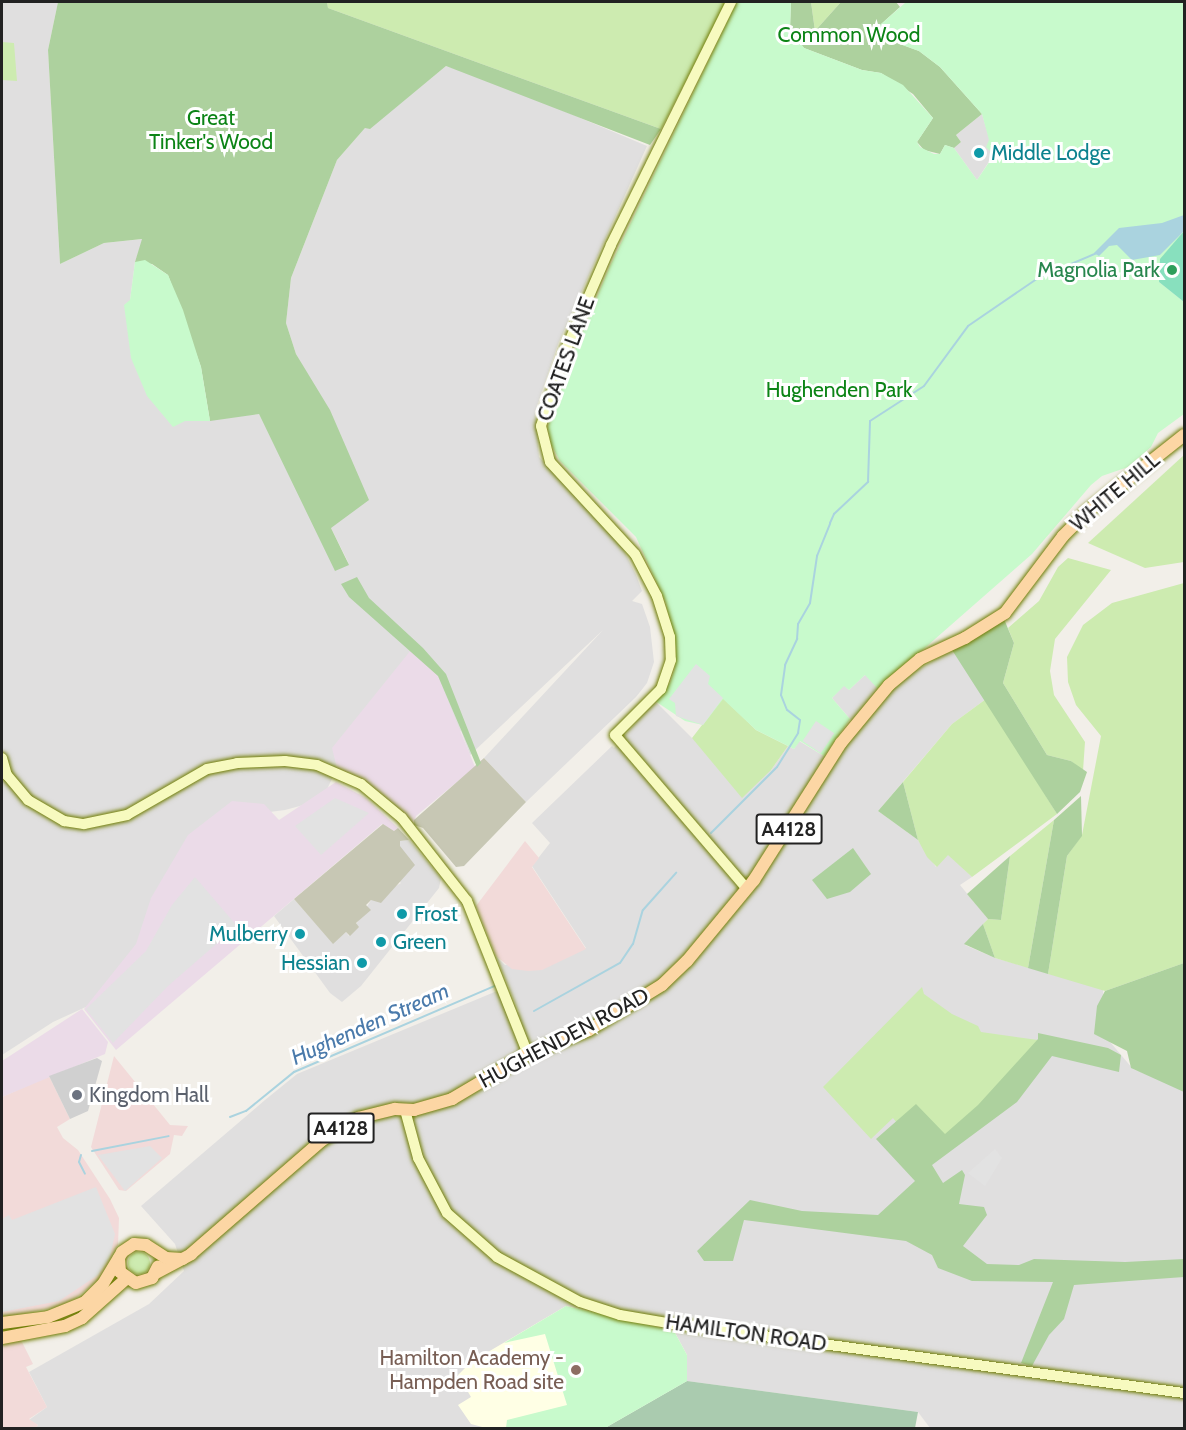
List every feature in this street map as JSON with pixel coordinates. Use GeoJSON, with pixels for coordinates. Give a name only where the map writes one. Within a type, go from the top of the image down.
{"type":"FeatureCollection","features":[{"type":"Feature","properties":{"kind":"main road","name":"WHITE HILL"},"geometry":{"type":"LineString","coordinates":[[1029,582],[1063,536],[1087,512],[1185,435]]}},
{"type":"Feature","properties":{"kind":"main road","name":"HUGHENDEN ROAD"},"geometry":{"type":"LineString","coordinates":[[156,1273],[183,1258],[321,1141],[358,1118],[452,1099],[528,1054],[589,1030],[662,985],[747,889],[841,742],[873,701],[920,659],[992,623],[1029,582]]}},
{"type":"Feature","properties":{"kind":"main road"},"geometry":{"type":"LineString","coordinates":[[2,1323],[70,1310],[96,1292],[119,1258],[134,1244],[146,1245],[166,1258],[183,1258]]}},
{"type":"Feature","properties":{"kind":"main road"},"geometry":{"type":"LineString","coordinates":[[119,1258],[120,1272],[126,1279],[143,1282],[156,1273],[157,1257],[154,1250]]}},
{"type":"Feature","properties":{"kind":"main road"},"geometry":{"type":"LineString","coordinates":[[2,1338],[65,1326],[82,1318],[126,1279]]}},
{"type":"Feature","properties":{"kind":"street","name":"COATES LANE"},"geometry":{"type":"LineString","coordinates":[[731,2],[603,262],[545,406],[541,426],[549,462],[635,554],[657,596],[670,637],[671,660],[661,689],[615,735],[747,889]]}},
{"type":"Feature","properties":{"kind":"street"},"geometry":{"type":"LineString","coordinates":[[2,758],[7,775],[28,800],[64,821],[84,824],[127,815],[207,769],[237,763],[285,760],[317,765],[361,784],[402,818],[463,894],[528,1054]]}},
{"type":"Feature","properties":{"kind":"street","name":"HAMILTON ROAD"},"geometry":{"type":"LineString","coordinates":[[405,1110],[418,1158],[447,1213],[505,1262],[580,1302],[620,1315],[668,1323],[1185,1393]]}},
{"type":"Feature","properties":{"kind":"shaded area"},"geometry":{"type":"Polygon","coordinates":[[[2,2],[58,2],[48,50],[60,264],[104,243],[143,239],[135,262],[130,300],[185,421],[259,414],[288,471],[349,564],[331,528],[334,422],[296,354],[286,323],[291,278],[337,160],[365,128],[370,128],[446,66],[490,80],[647,146],[558,344],[535,412],[539,457],[621,545],[636,575],[642,591],[632,601],[642,604],[650,627],[654,662],[647,683],[636,697],[526,802],[484,758],[603,630],[470,755],[461,731],[365,711],[333,748],[337,768],[322,800],[285,810],[216,819],[155,928],[88,1006],[53,1022],[2,1055],[2,2]]]}},
{"type":"Feature","properties":{"kind":"shaded area"},"geometry":{"type":"Polygon","coordinates":[[[982,114],[994,154],[977,180],[954,148],[961,142],[956,135],[982,114]]]}},
{"type":"Feature","properties":{"kind":"shaded area"},"geometry":{"type":"Polygon","coordinates":[[[411,650],[438,676],[475,767],[416,816],[414,825],[367,783],[337,768],[332,748],[411,650]]]}},
{"type":"Feature","properties":{"kind":"shaded area"},"geometry":{"type":"Polygon","coordinates":[[[952,650],[986,699],[952,724],[878,811],[918,840],[936,867],[948,854],[972,877],[960,885],[988,919],[965,945],[995,958],[1103,989],[1105,1036],[1133,1069],[1184,1089],[1184,1428],[930,1428],[918,1412],[687,1381],[600,1428],[36,1428],[38,1425],[29,1420],[47,1407],[29,1372],[149,1304],[184,1271],[175,1244],[141,1206],[265,1100],[297,1074],[497,991],[509,1016],[519,1012],[496,956],[505,965],[586,948],[532,866],[550,843],[532,823],[612,746],[614,748],[655,701],[692,738],[771,770],[788,746],[794,749],[799,741],[834,762],[857,727],[832,698],[844,685],[849,690],[865,675],[898,681],[952,650]]]}},
{"type":"Feature","properties":{"kind":"shaded area"},"geometry":{"type":"Polygon","coordinates":[[[696,664],[710,676],[708,684],[723,698],[703,725],[676,716],[675,703],[669,699],[696,664]]]}},
{"type":"Feature","properties":{"kind":"shaded area"},"geometry":{"type":"Polygon","coordinates":[[[816,721],[834,733],[821,753],[803,741],[816,721]]]}},
{"type":"Feature","properties":{"kind":"shaded area"},"geometry":{"type":"Polygon","coordinates":[[[484,758],[526,802],[464,866],[456,867],[423,828],[414,825],[414,820],[484,758]]]}},
{"type":"Feature","properties":{"kind":"shaded area"},"geometry":{"type":"Polygon","coordinates":[[[336,782],[366,798],[398,828],[394,831],[382,824],[116,1050],[84,1009],[136,944],[151,898],[188,835],[232,801],[264,804],[279,820],[336,782]]]}},
{"type":"Feature","properties":{"kind":"shaded area"},"geometry":{"type":"Polygon","coordinates":[[[335,798],[369,813],[321,855],[295,826],[335,798]]]}},
{"type":"Feature","properties":{"kind":"shaded area"},"geometry":{"type":"Polygon","coordinates":[[[383,824],[394,831],[398,828],[409,840],[400,841],[400,846],[415,865],[381,903],[371,900],[366,905],[371,910],[356,923],[359,927],[350,936],[346,932],[333,944],[294,899],[383,824]]]}},
{"type":"Feature","properties":{"kind":"shaded area"},"geometry":{"type":"Polygon","coordinates":[[[409,840],[441,878],[439,888],[361,986],[342,1002],[330,993],[274,916],[294,899],[333,943],[346,932],[349,936],[371,900],[401,883],[398,880],[400,841],[409,840]]]}},
{"type":"Feature","properties":{"kind":"shaded area"},"geometry":{"type":"Polygon","coordinates":[[[525,841],[539,858],[532,867],[586,949],[542,970],[512,969],[496,956],[476,906],[525,841]]]}},
{"type":"Feature","properties":{"kind":"shaded area"},"geometry":{"type":"Polygon","coordinates":[[[195,877],[237,926],[168,986],[113,1043],[86,1009],[146,951],[172,905],[195,877]]]}},
{"type":"Feature","properties":{"kind":"shaded area"},"geometry":{"type":"Polygon","coordinates":[[[82,1009],[108,1042],[105,1054],[2,1097],[2,1061],[82,1009]]]}},
{"type":"Feature","properties":{"kind":"shaded area"},"geometry":{"type":"Polygon","coordinates":[[[114,1056],[170,1125],[188,1126],[182,1136],[174,1135],[170,1154],[126,1191],[119,1190],[91,1147],[114,1056]]]}},
{"type":"Feature","properties":{"kind":"shaded area"},"geometry":{"type":"Polygon","coordinates":[[[97,1058],[102,1061],[88,1111],[70,1119],[49,1076],[97,1058]]]}},
{"type":"Feature","properties":{"kind":"shaded area"},"geometry":{"type":"Polygon","coordinates":[[[49,1076],[70,1119],[57,1127],[63,1138],[78,1150],[110,1199],[119,1218],[118,1245],[99,1279],[76,1298],[56,1307],[2,1318],[2,1097],[49,1076]]]}},
{"type":"Feature","properties":{"kind":"shaded area"},"geometry":{"type":"Polygon","coordinates":[[[150,1146],[162,1158],[125,1191],[98,1155],[150,1146]]]}},
{"type":"Feature","properties":{"kind":"shaded area"},"geometry":{"type":"Polygon","coordinates":[[[995,1149],[1002,1158],[985,1186],[968,1173],[995,1149]]]}},
{"type":"Feature","properties":{"kind":"shaded area"},"geometry":{"type":"Polygon","coordinates":[[[96,1187],[115,1234],[110,1257],[98,1275],[59,1301],[2,1312],[2,1219],[9,1215],[12,1220],[96,1187]]]}},
{"type":"Feature","properties":{"kind":"shaded area","name":"Hamilton Academy - Hampden Road site"},"geometry":{"type":"Polygon","coordinates":[[[566,1306],[674,1331],[687,1355],[687,1381],[605,1428],[486,1428],[471,1424],[458,1405],[471,1397],[458,1375],[471,1362],[566,1306]]]}},
{"type":"Feature","properties":{"kind":"shaded area"},"geometry":{"type":"Polygon","coordinates":[[[20,1338],[33,1364],[26,1367],[47,1407],[29,1419],[38,1425],[36,1428],[2,1428],[2,1345],[20,1338]]]}},
{"type":"Feature","properties":{"kind":"shaded area"},"geometry":{"type":"Polygon","coordinates":[[[687,1381],[918,1412],[915,1428],[605,1428],[687,1381]]]}},
{"type":"Feature","properties":{"kind":"green space","name":"Great Tinker's Wood"},"geometry":{"type":"Polygon","coordinates":[[[58,2],[327,2],[328,8],[661,129],[650,145],[446,66],[370,129],[365,128],[337,160],[291,278],[286,323],[296,354],[330,410],[369,500],[331,528],[349,565],[335,571],[259,414],[210,421],[201,367],[168,275],[152,264],[135,262],[142,239],[104,243],[60,264],[48,50],[58,2]]]}},
{"type":"Feature","properties":{"kind":"green space"},"geometry":{"type":"Polygon","coordinates":[[[327,2],[726,2],[661,129],[328,8],[327,2]]]}},
{"type":"Feature","properties":{"kind":"green space","name":"Hughenden Park"},"geometry":{"type":"Polygon","coordinates":[[[737,2],[791,2],[790,29],[804,48],[862,70],[881,73],[903,85],[933,118],[917,142],[920,147],[934,154],[940,154],[945,145],[954,148],[977,180],[994,155],[986,147],[989,140],[982,114],[940,67],[919,51],[875,35],[880,25],[905,3],[1184,2],[1184,231],[1161,259],[1159,282],[1184,302],[1184,414],[1158,433],[1151,447],[1128,467],[1102,476],[1091,485],[1032,554],[878,689],[865,675],[849,690],[844,686],[832,698],[850,719],[824,756],[800,741],[794,749],[756,730],[723,699],[703,725],[685,721],[655,701],[670,683],[675,668],[676,648],[666,603],[636,537],[560,461],[551,444],[548,428],[552,404],[610,266],[737,2]]]}},
{"type":"Feature","properties":{"kind":"green space","name":"Common Wood"},"geometry":{"type":"Polygon","coordinates":[[[791,2],[811,2],[815,31],[841,2],[896,2],[900,7],[880,25],[875,35],[919,51],[940,67],[982,114],[956,135],[961,142],[954,148],[945,145],[940,154],[924,150],[917,142],[933,118],[913,94],[881,73],[862,70],[804,48],[790,29],[791,2]]]}},
{"type":"Feature","properties":{"kind":"green space"},"geometry":{"type":"Polygon","coordinates":[[[811,2],[841,2],[815,31],[811,2]]]}},
{"type":"Feature","properties":{"kind":"green space"},"geometry":{"type":"Polygon","coordinates":[[[2,42],[14,43],[17,81],[2,80],[2,42]]]}},
{"type":"Feature","properties":{"kind":"green space","name":"Magnolia Park"},"geometry":{"type":"Polygon","coordinates":[[[1184,231],[1184,302],[1159,282],[1160,259],[1184,231]]]}},
{"type":"Feature","properties":{"kind":"green space"},"geometry":{"type":"Polygon","coordinates":[[[145,260],[168,275],[183,310],[201,367],[210,421],[185,421],[173,427],[147,396],[131,358],[124,305],[130,300],[135,262],[145,260]]]}},
{"type":"Feature","properties":{"kind":"green space"},"geometry":{"type":"Polygon","coordinates":[[[1184,455],[1184,562],[1145,568],[1088,543],[1184,455]]]}},
{"type":"Feature","properties":{"kind":"green space"},"geometry":{"type":"Polygon","coordinates":[[[1068,558],[1111,570],[1055,639],[1050,671],[1054,695],[1085,742],[1083,771],[1071,761],[1047,755],[1003,683],[1014,643],[1008,628],[1039,601],[1058,567],[1068,558]]]}},
{"type":"Feature","properties":{"kind":"green space"},"geometry":{"type":"Polygon","coordinates":[[[357,577],[369,598],[423,648],[446,674],[481,763],[477,767],[438,676],[349,597],[341,584],[357,577]]]}},
{"type":"Feature","properties":{"kind":"green space"},"geometry":{"type":"Polygon","coordinates":[[[1184,583],[1184,963],[1105,991],[1048,974],[1067,856],[1082,835],[1101,736],[1076,705],[1068,682],[1067,657],[1083,625],[1112,603],[1184,583]]]}},
{"type":"Feature","properties":{"kind":"green space"},"geometry":{"type":"Polygon","coordinates":[[[1004,619],[1014,643],[1003,683],[1047,755],[1071,761],[1087,772],[1080,792],[1057,814],[952,650],[1004,619]]]}},
{"type":"Feature","properties":{"kind":"green space"},"geometry":{"type":"Polygon","coordinates":[[[723,698],[756,730],[788,746],[771,770],[742,798],[692,738],[723,698]]]}},
{"type":"Feature","properties":{"kind":"green space"},"geometry":{"type":"Polygon","coordinates":[[[986,699],[1057,814],[972,877],[948,855],[937,867],[927,857],[918,840],[903,782],[952,724],[986,699]]]}},
{"type":"Feature","properties":{"kind":"green space"},"geometry":{"type":"Polygon","coordinates":[[[903,782],[918,840],[878,811],[903,782]]]}},
{"type":"Feature","properties":{"kind":"green space"},"geometry":{"type":"Polygon","coordinates":[[[1081,796],[1082,836],[1067,856],[1048,974],[1028,968],[1054,820],[1081,796]]]}},
{"type":"Feature","properties":{"kind":"green space"},"geometry":{"type":"Polygon","coordinates":[[[1054,820],[1028,968],[995,958],[983,924],[988,919],[1001,920],[1010,856],[1054,820]]]}},
{"type":"Feature","properties":{"kind":"green space"},"geometry":{"type":"Polygon","coordinates":[[[853,848],[871,874],[850,892],[827,899],[812,880],[853,848]]]}},
{"type":"Feature","properties":{"kind":"green space"},"geometry":{"type":"Polygon","coordinates":[[[1010,856],[1001,920],[988,919],[967,894],[1010,856]]]}},
{"type":"Feature","properties":{"kind":"green space"},"geometry":{"type":"Polygon","coordinates":[[[983,924],[995,958],[964,944],[983,924]]]}},
{"type":"Feature","properties":{"kind":"green space"},"geometry":{"type":"Polygon","coordinates":[[[1184,963],[1184,1092],[1131,1068],[1127,1051],[1094,1034],[1097,1006],[1105,991],[1184,963]]]}},
{"type":"Feature","properties":{"kind":"green space"},"geometry":{"type":"Polygon","coordinates":[[[922,987],[924,994],[952,1014],[978,1026],[981,1032],[1038,1040],[929,1164],[893,1118],[871,1139],[823,1087],[922,987]]]}},
{"type":"Feature","properties":{"kind":"green space"},"geometry":{"type":"Polygon","coordinates":[[[1038,1033],[1108,1048],[1121,1055],[1119,1072],[1052,1056],[1017,1102],[932,1165],[943,1183],[962,1170],[965,1175],[959,1204],[984,1207],[987,1215],[963,1246],[987,1264],[1019,1265],[1034,1259],[1125,1262],[1184,1259],[1184,1277],[1074,1285],[1064,1319],[1049,1335],[1032,1366],[1021,1363],[1053,1282],[972,1281],[938,1268],[932,1255],[906,1241],[744,1220],[733,1261],[704,1261],[697,1251],[750,1200],[802,1211],[878,1215],[915,1181],[876,1139],[916,1104],[945,1134],[978,1105],[1038,1039],[1038,1033]]]}},
{"type":"Feature","properties":{"kind":"green space"},"geometry":{"type":"Polygon","coordinates":[[[139,1252],[147,1255],[150,1263],[147,1271],[139,1274],[131,1271],[128,1263],[131,1255],[139,1252]]]}},
{"type":"Feature","properties":{"kind":"green space","name":"Hamilton Academy - Hampden Road site"},"geometry":{"type":"Polygon","coordinates":[[[566,1306],[674,1331],[687,1355],[687,1381],[605,1428],[506,1428],[507,1420],[567,1405],[545,1334],[504,1343],[566,1306]]]}},
{"type":"Feature","properties":{"kind":"water"},"geometry":{"type":"Polygon","coordinates":[[[1184,215],[1184,231],[1160,255],[1132,260],[1117,245],[1109,246],[1099,256],[1094,253],[1119,228],[1162,223],[1184,215]]]}},
{"type":"Feature","properties":{"kind":"waterway","name":"Hughenden Stream"},"geometry":{"type":"LineString","coordinates":[[711,833],[777,767],[798,733],[800,720],[787,710],[781,695],[785,665],[797,639],[798,624],[810,603],[817,556],[834,514],[868,482],[870,421],[924,386],[968,326],[1038,278],[1097,253]]}},
{"type":"Feature","properties":{"kind":"waterway","name":"Hughenden Stream"},"geometry":{"type":"LineString","coordinates":[[534,1011],[620,963],[633,944],[643,910],[676,873]]}},
{"type":"Feature","properties":{"kind":"waterway","name":"Hughenden Stream"},"geometry":{"type":"LineString","coordinates":[[230,1117],[246,1111],[294,1072],[497,985]]}},
{"type":"Feature","properties":{"kind":"waterway","name":"Hughenden Stream"},"geometry":{"type":"LineString","coordinates":[[92,1151],[169,1136]]}},
{"type":"Feature","properties":{"kind":"waterway","name":"Hughenden Stream"},"geometry":{"type":"LineString","coordinates":[[81,1155],[79,1162],[85,1174]]}},
{"type":"Feature","properties":{"kind":"place","name":"Middle Lodge"},"geometry":{"type":"Point","coordinates":[979,153]}},
{"type":"Feature","properties":{"kind":"place","name":"Magnolia Park"},"geometry":{"type":"Point","coordinates":[1172,270]}},
{"type":"Feature","properties":{"kind":"place","name":"Frost"},"geometry":{"type":"Point","coordinates":[402,914]}},
{"type":"Feature","properties":{"kind":"place","name":"Mulberry"},"geometry":{"type":"Point","coordinates":[300,934]}},
{"type":"Feature","properties":{"kind":"place","name":"Green"},"geometry":{"type":"Point","coordinates":[381,942]}},
{"type":"Feature","properties":{"kind":"place","name":"Hessian"},"geometry":{"type":"Point","coordinates":[362,963]}},
{"type":"Feature","properties":{"kind":"place","name":"Kingdom Hall"},"geometry":{"type":"Point","coordinates":[77,1095]}},
{"type":"Feature","properties":{"kind":"place","name":"Hamilton Academy - Hampden Road site"},"geometry":{"type":"Point","coordinates":[576,1370]}}]}
